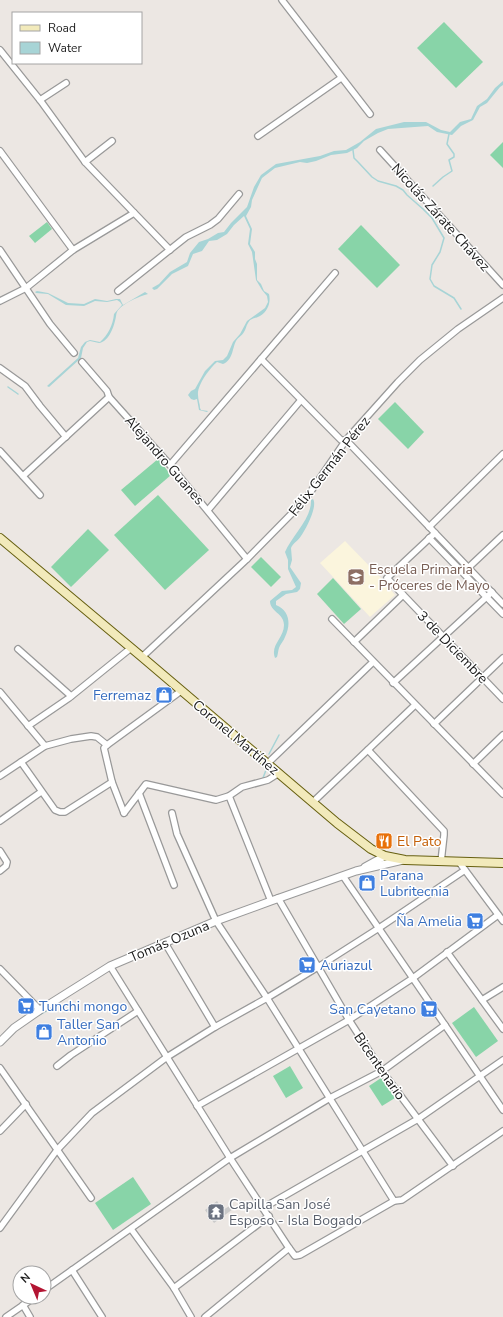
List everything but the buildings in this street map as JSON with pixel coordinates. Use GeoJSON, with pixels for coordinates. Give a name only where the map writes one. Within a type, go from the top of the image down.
{"type":"FeatureCollection","features":[{"type":"Feature","properties":{"kind":"main road","name":"Coronel Martínez"},"geometry":{"type":"LineString","coordinates":[[0,538],[279,772],[355,838],[371,849],[385,856],[405,860],[503,863]]}},
{"type":"Feature","properties":{"kind":"street"},"geometry":{"type":"LineString","coordinates":[[282,0],[370,114]]}},
{"type":"Feature","properties":{"kind":"street"},"geometry":{"type":"LineString","coordinates":[[0,50],[40,100],[85,162],[170,250]]}},
{"type":"Feature","properties":{"kind":"street"},"geometry":{"type":"LineString","coordinates":[[258,136],[341,78]]}},
{"type":"Feature","properties":{"kind":"street"},"geometry":{"type":"LineString","coordinates":[[40,100],[66,83]]}},
{"type":"Feature","properties":{"kind":"street"},"geometry":{"type":"LineString","coordinates":[[85,162],[112,141]]}},
{"type":"Feature","properties":{"kind":"street","name":"Nicolás Zárate Chávez"},"geometry":{"type":"LineString","coordinates":[[380,150],[503,285]]}},
{"type":"Feature","properties":{"kind":"street"},"geometry":{"type":"LineString","coordinates":[[0,151],[73,250]]}},
{"type":"Feature","properties":{"kind":"street"},"geometry":{"type":"LineString","coordinates":[[118,291],[191,233],[210,225],[218,219],[239,194]]}},
{"type":"Feature","properties":{"kind":"street"},"geometry":{"type":"LineString","coordinates":[[0,301],[26,288],[73,250],[134,213]]}},
{"type":"Feature","properties":{"kind":"street"},"geometry":{"type":"LineString","coordinates":[[0,250],[50,324],[74,353]]}},
{"type":"Feature","properties":{"kind":"street"},"geometry":{"type":"LineString","coordinates":[[170,465],[335,272]]}},
{"type":"Feature","properties":{"kind":"street","name":"Félix Germán Pérez"},"geometry":{"type":"LineString","coordinates":[[142,657],[247,559],[305,500],[346,440],[398,382],[420,360],[458,329],[503,298]]}},
{"type":"Feature","properties":{"kind":"street"},"geometry":{"type":"LineString","coordinates":[[261,359],[341,440],[346,440],[503,604]]}},
{"type":"Feature","properties":{"kind":"street","name":"Alejandro Guanes"},"geometry":{"type":"LineString","coordinates":[[82,362],[107,391],[109,397],[170,465],[247,559]]}},
{"type":"Feature","properties":{"kind":"street"},"geometry":{"type":"LineString","coordinates":[[0,368],[25,386],[66,436]]}},
{"type":"Feature","properties":{"kind":"street"},"geometry":{"type":"LineString","coordinates":[[23,476],[109,397]]}},
{"type":"Feature","properties":{"kind":"street"},"geometry":{"type":"LineString","coordinates":[[208,510],[301,400]]}},
{"type":"Feature","properties":{"kind":"street"},"geometry":{"type":"LineString","coordinates":[[0,451],[40,495]]}},
{"type":"Feature","properties":{"kind":"street"},"geometry":{"type":"LineString","coordinates":[[429,527],[503,454]]}},
{"type":"Feature","properties":{"kind":"street"},"geometry":{"type":"LineString","coordinates":[[435,533],[429,538],[503,614]]}},
{"type":"Feature","properties":{"kind":"street"},"geometry":{"type":"LineString","coordinates":[[468,568],[503,535]]}},
{"type":"Feature","properties":{"kind":"street","name":"3 de Diciembre"},"geometry":{"type":"LineString","coordinates":[[429,538],[387,578],[503,699]]}},
{"type":"Feature","properties":{"kind":"street"},"geometry":{"type":"LineString","coordinates":[[393,683],[492,592]]}},
{"type":"Feature","properties":{"kind":"street"},"geometry":{"type":"LineString","coordinates":[[354,642],[403,595]]}},
{"type":"Feature","properties":{"kind":"street"},"geometry":{"type":"LineString","coordinates":[[332,619],[414,705],[503,794]]}},
{"type":"Feature","properties":{"kind":"street"},"geometry":{"type":"LineString","coordinates":[[18,648],[71,696]]}},
{"type":"Feature","properties":{"kind":"street"},"geometry":{"type":"LineString","coordinates":[[28,726],[71,696],[131,648]]}},
{"type":"Feature","properties":{"kind":"street"},"geometry":{"type":"LineString","coordinates":[[434,724],[503,658]]}},
{"type":"Feature","properties":{"kind":"street"},"geometry":{"type":"LineString","coordinates":[[268,764],[373,662]]}},
{"type":"Feature","properties":{"kind":"street"},"geometry":{"type":"LineString","coordinates":[[181,691],[104,748],[112,782],[124,813],[144,786],[148,784],[216,800],[229,796],[242,787],[268,780],[279,772]]}},
{"type":"Feature","properties":{"kind":"street"},"geometry":{"type":"LineString","coordinates":[[0,692],[44,746]]}},
{"type":"Feature","properties":{"kind":"street"},"geometry":{"type":"LineString","coordinates":[[313,802],[414,705]]}},
{"type":"Feature","properties":{"kind":"street"},"geometry":{"type":"LineString","coordinates":[[473,764],[503,735]]}},
{"type":"Feature","properties":{"kind":"street"},"geometry":{"type":"LineString","coordinates":[[0,776],[44,746],[70,739],[91,736],[97,737],[107,745]]}},
{"type":"Feature","properties":{"kind":"street"},"geometry":{"type":"LineString","coordinates":[[368,750],[444,831],[441,862]]}},
{"type":"Feature","properties":{"kind":"street"},"geometry":{"type":"LineString","coordinates":[[21,762],[55,810],[60,812],[65,812],[112,782]]}},
{"type":"Feature","properties":{"kind":"street"},"geometry":{"type":"LineString","coordinates":[[0,821],[41,792]]}},
{"type":"Feature","properties":{"kind":"street"},"geometry":{"type":"LineString","coordinates":[[139,793],[174,885]]}},
{"type":"Feature","properties":{"kind":"street"},"geometry":{"type":"LineString","coordinates":[[229,796],[271,900]]}},
{"type":"Feature","properties":{"kind":"street"},"geometry":{"type":"LineString","coordinates":[[172,813],[177,834],[216,921],[364,1150],[394,1201]]}},
{"type":"Feature","properties":{"kind":"street"},"geometry":{"type":"LineString","coordinates":[[0,851],[7,863],[0,871]]}},
{"type":"Feature","properties":{"kind":"street","name":"Tomás Ozuna"},"geometry":{"type":"LineString","coordinates":[[0,1042],[14,1028],[40,1010],[110,966],[216,921],[271,900],[356,871],[385,856]]}},
{"type":"Feature","properties":{"kind":"street","name":"Tomás Ozuna"},"geometry":{"type":"LineString","coordinates":[[356,871],[405,860]]}},
{"type":"Feature","properties":{"kind":"street"},"geometry":{"type":"LineString","coordinates":[[459,862],[503,921]]}},
{"type":"Feature","properties":{"kind":"street"},"geometry":{"type":"LineString","coordinates":[[0,1228],[57,1150],[92,1113],[167,1057],[318,967],[465,870]]}},
{"type":"Feature","properties":{"kind":"street"},"geometry":{"type":"LineString","coordinates":[[343,876],[503,1110]]}},
{"type":"Feature","properties":{"kind":"street","name":"Bicentenario"},"geometry":{"type":"LineString","coordinates":[[278,898],[349,1020],[382,1072],[453,1166]]}},
{"type":"Feature","properties":{"kind":"street"},"geometry":{"type":"LineString","coordinates":[[198,1106],[349,1020],[413,978],[498,915]]}},
{"type":"Feature","properties":{"kind":"street"},"geometry":{"type":"LineString","coordinates":[[165,943],[215,1027]]}},
{"type":"Feature","properties":{"kind":"street"},"geometry":{"type":"LineString","coordinates":[[447,952],[503,1029]]}},
{"type":"Feature","properties":{"kind":"street"},"geometry":{"type":"LineString","coordinates":[[110,966],[230,1158],[294,1255],[300,1255],[394,1201],[402,1200],[503,1131]]}},
{"type":"Feature","properties":{"kind":"street"},"geometry":{"type":"LineString","coordinates":[[0,969],[40,1010]]}},
{"type":"Feature","properties":{"kind":"street"},"geometry":{"type":"LineString","coordinates":[[482,1000],[503,987]]}},
{"type":"Feature","properties":{"kind":"street"},"geometry":{"type":"LineString","coordinates":[[57,1066],[71,1055],[138,1012]]}},
{"type":"Feature","properties":{"kind":"street"},"geometry":{"type":"LineString","coordinates":[[52,1284],[230,1158],[330,1098],[382,1072],[444,1025]]}},
{"type":"Feature","properties":{"kind":"street"},"geometry":{"type":"LineString","coordinates":[[263,1208],[418,1118],[503,1060]]}},
{"type":"Feature","properties":{"kind":"street"},"geometry":{"type":"LineString","coordinates":[[0,1068],[91,1198]]}},
{"type":"Feature","properties":{"kind":"street"},"geometry":{"type":"LineString","coordinates":[[0,1131],[26,1104]]}},
{"type":"Feature","properties":{"kind":"street"},"geometry":{"type":"LineString","coordinates":[[174,1288],[269,1216]]}},
{"type":"Feature","properties":{"kind":"street"},"geometry":{"type":"LineString","coordinates":[[130,1229],[174,1288],[191,1317]]}},
{"type":"Feature","properties":{"kind":"street"},"geometry":{"type":"LineString","coordinates":[[205,1317],[289,1248]]}},
{"type":"Feature","properties":{"kind":"street"},"geometry":{"type":"LineString","coordinates":[[72,1270],[102,1317]]}},
{"type":"Feature","properties":{"kind":"street"},"geometry":{"type":"LineString","coordinates":[[6,1317],[23,1306],[30,1317]]}},
{"type":"Feature","properties":{"kind":"shaded area","name":"Escuela Primaria - Próceres de Mayo"},"geometry":{"type":"Polygon","coordinates":[[[345,541],[384,581],[395,595],[370,617],[320,563],[345,541]]]}},
{"type":"Feature","properties":{"kind":"shaded area","name":"Capilla San José Esposo - Isla Bogado"},"geometry":{"type":"Polygon","coordinates":[[[217,1201],[223,1210],[231,1205],[233,1209],[214,1223],[205,1210],[217,1201]]]}},
{"type":"Feature","properties":{"kind":"green space"},"geometry":{"type":"Polygon","coordinates":[[[444,22],[483,62],[456,88],[417,48],[444,22]]]}},
{"type":"Feature","properties":{"kind":"green space"},"geometry":{"type":"Polygon","coordinates":[[[503,142],[503,168],[490,155],[503,142]]]}},
{"type":"Feature","properties":{"kind":"green space"},"geometry":{"type":"Polygon","coordinates":[[[47,222],[52,229],[35,243],[29,236],[47,222]]]}},
{"type":"Feature","properties":{"kind":"green space"},"geometry":{"type":"Polygon","coordinates":[[[361,225],[400,265],[377,288],[338,249],[361,225]]]}},
{"type":"Feature","properties":{"kind":"green space"},"geometry":{"type":"Polygon","coordinates":[[[395,402],[424,432],[408,449],[378,419],[395,402]]]}},
{"type":"Feature","properties":{"kind":"green space"},"geometry":{"type":"Polygon","coordinates":[[[158,459],[171,475],[135,506],[121,490],[158,459]]]}},
{"type":"Feature","properties":{"kind":"green space"},"geometry":{"type":"Polygon","coordinates":[[[158,495],[209,550],[165,590],[114,535],[158,495]]]}},
{"type":"Feature","properties":{"kind":"green space"},"geometry":{"type":"Polygon","coordinates":[[[88,529],[109,550],[71,587],[51,567],[88,529]]]}},
{"type":"Feature","properties":{"kind":"green space"},"geometry":{"type":"Polygon","coordinates":[[[261,557],[281,577],[271,587],[251,567],[261,557]]]}},
{"type":"Feature","properties":{"kind":"green space"},"geometry":{"type":"Polygon","coordinates":[[[333,578],[361,609],[344,624],[317,594],[333,578]]]}},
{"type":"Feature","properties":{"kind":"green space"},"geometry":{"type":"Polygon","coordinates":[[[474,1007],[498,1041],[476,1057],[452,1023],[474,1007]]]}},
{"type":"Feature","properties":{"kind":"green space"},"geometry":{"type":"Polygon","coordinates":[[[290,1066],[303,1088],[286,1098],[273,1076],[290,1066]]]}},
{"type":"Feature","properties":{"kind":"green space"},"geometry":{"type":"Polygon","coordinates":[[[381,1078],[395,1098],[382,1106],[369,1086],[381,1078]]]}},
{"type":"Feature","properties":{"kind":"green space"},"geometry":{"type":"Polygon","coordinates":[[[133,1177],[151,1204],[113,1230],[95,1203],[133,1177]]]}},
{"type":"Feature","properties":{"kind":"water"},"geometry":{"type":"Polygon","coordinates":[[[503,81],[503,85],[487,103],[480,107],[473,120],[461,126],[452,135],[437,132],[428,126],[388,129],[364,141],[357,148],[347,153],[331,155],[307,163],[300,162],[275,168],[262,178],[246,216],[252,229],[250,244],[255,252],[257,280],[261,284],[264,291],[269,294],[269,303],[263,314],[249,321],[245,330],[236,341],[229,360],[223,364],[217,362],[204,377],[198,391],[198,397],[201,410],[208,411],[199,410],[197,399],[191,399],[188,395],[195,389],[205,371],[215,361],[223,360],[227,356],[233,342],[240,334],[247,321],[265,308],[268,302],[267,296],[256,280],[252,252],[248,244],[250,229],[244,216],[227,234],[217,240],[209,241],[202,251],[193,254],[188,266],[172,274],[157,289],[154,290],[152,288],[159,284],[170,272],[187,262],[190,253],[199,242],[218,233],[224,232],[247,207],[254,187],[261,175],[276,164],[320,156],[334,151],[346,150],[360,142],[376,129],[404,122],[426,122],[441,130],[450,132],[460,122],[471,119],[477,106],[487,99],[495,88],[503,81]]]}},
{"type":"Feature","properties":{"kind":"water"},"geometry":{"type":"Polygon","coordinates":[[[35,292],[48,293],[68,303],[84,304],[95,299],[107,301],[120,299],[123,305],[145,292],[148,294],[122,306],[117,313],[110,335],[99,343],[90,341],[87,342],[83,348],[81,358],[49,387],[47,386],[78,358],[81,347],[85,342],[90,340],[100,342],[103,339],[108,333],[114,314],[122,305],[117,300],[107,302],[95,301],[84,306],[66,305],[48,294],[35,292]]]}},
{"type":"Feature","properties":{"kind":"water"},"geometry":{"type":"Polygon","coordinates":[[[313,499],[313,512],[300,538],[291,548],[292,560],[290,567],[301,583],[300,589],[297,592],[286,594],[276,601],[276,605],[287,614],[288,627],[277,657],[275,658],[274,649],[282,634],[284,625],[282,618],[272,608],[270,601],[282,591],[292,590],[296,587],[288,569],[288,560],[285,552],[305,520],[311,500],[313,499]]]}},
{"type":"Feature","properties":{"kind":"waterway"},"geometry":{"type":"LineString","coordinates":[[433,186],[452,171],[449,160],[454,157],[454,154],[447,144],[449,134]]}},
{"type":"Feature","properties":{"kind":"waterway"},"geometry":{"type":"LineString","coordinates":[[353,150],[354,158],[372,177],[378,181],[396,186],[403,190],[432,218],[444,238],[440,252],[432,265],[430,279],[434,286],[454,298],[461,309]]}},
{"type":"Feature","properties":{"kind":"waterway"},"geometry":{"type":"LineString","coordinates":[[8,387],[18,394]]}},
{"type":"Feature","properties":{"kind":"waterway"},"geometry":{"type":"LineString","coordinates":[[269,754],[279,735]]}},
{"type":"Feature","properties":{"kind":"waterway"},"geometry":{"type":"LineString","coordinates":[[263,778],[266,770]]}},
{"type":"Feature","properties":{"kind":"waterway"},"geometry":{"type":"LineString","coordinates":[[39,1015],[50,1009]]}},
{"type":"Feature","properties":{"kind":"place","name":"Escuela Primaria - Próceres de Mayo"},"geometry":{"type":"Point","coordinates":[356,577]}},
{"type":"Feature","properties":{"kind":"place","name":"Ferremaz"},"geometry":{"type":"Point","coordinates":[164,695]}},
{"type":"Feature","properties":{"kind":"place","name":"El Pato"},"geometry":{"type":"Point","coordinates":[384,841]}},
{"type":"Feature","properties":{"kind":"place","name":"Parana Lubritecnia"},"geometry":{"type":"Point","coordinates":[367,883]}},
{"type":"Feature","properties":{"kind":"place","name":"Ña Amelia"},"geometry":{"type":"Point","coordinates":[475,921]}},
{"type":"Feature","properties":{"kind":"place","name":"Auriazul"},"geometry":{"type":"Point","coordinates":[307,965]}},
{"type":"Feature","properties":{"kind":"place","name":"Tunchi mongo"},"geometry":{"type":"Point","coordinates":[26,1006]}},
{"type":"Feature","properties":{"kind":"place","name":"San Cayetano"},"geometry":{"type":"Point","coordinates":[429,1009]}},
{"type":"Feature","properties":{"kind":"place","name":"Taller San Antonio"},"geometry":{"type":"Point","coordinates":[44,1032]}},
{"type":"Feature","properties":{"kind":"place","name":"Capilla San José Esposo - Isla Bogado"},"geometry":{"type":"Point","coordinates":[216,1212]}}]}
